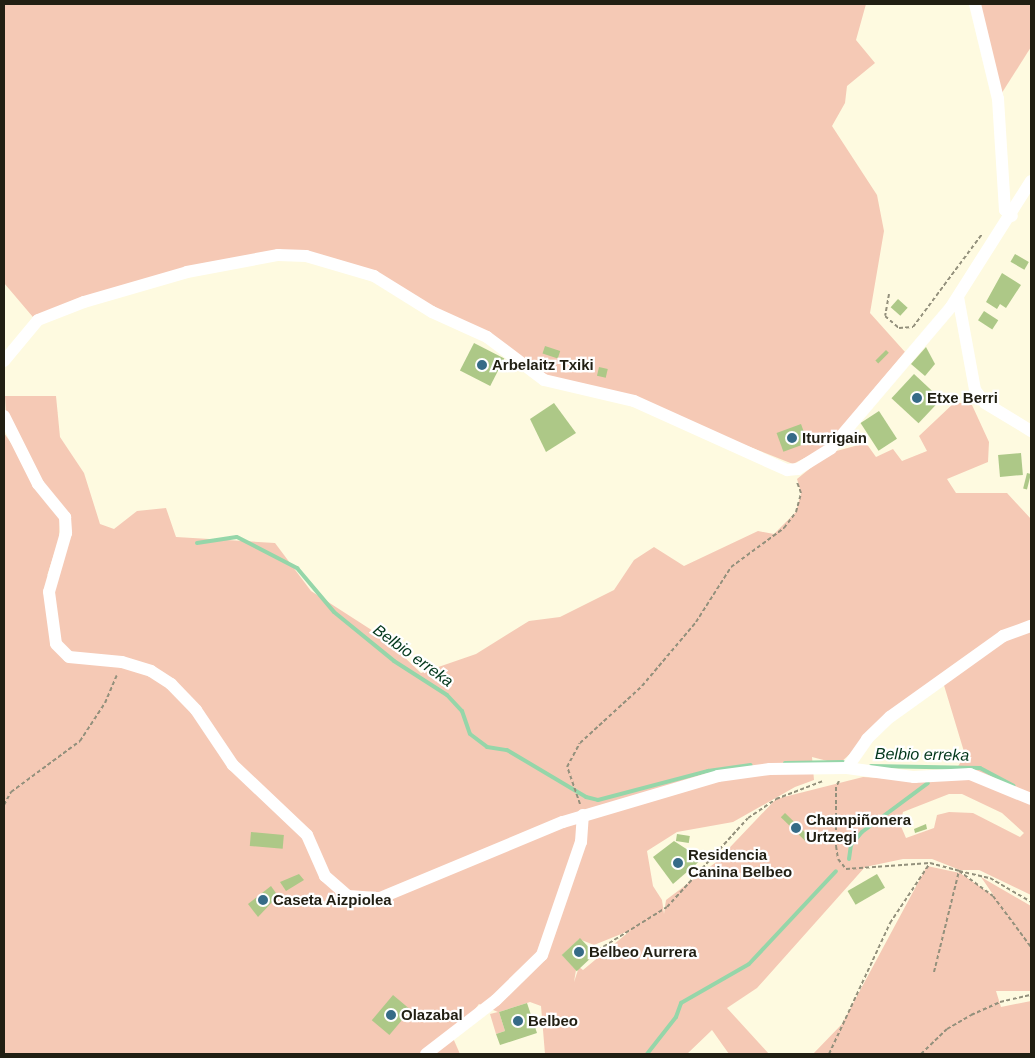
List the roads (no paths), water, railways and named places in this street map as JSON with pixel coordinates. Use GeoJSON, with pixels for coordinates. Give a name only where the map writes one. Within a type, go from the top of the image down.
{"type":"FeatureCollection","features":[{"type":"Feature","properties":{"kind":"street"},"geometry":{"type":"LineString","coordinates":[[976,4],[998,99],[1005,210],[1012,216]]}},
{"type":"Feature","properties":{"kind":"street"},"geometry":{"type":"LineString","coordinates":[[4,361],[38,320],[84,302],[187,272],[278,255],[306,256],[374,276],[432,312],[487,337],[544,380],[634,401],[670,421],[793,470],[810,465],[831,448],[958,297],[1012,216],[1031,181]]}},
{"type":"Feature","properties":{"kind":"street"},"geometry":{"type":"LineString","coordinates":[[958,297],[975,390],[985,403],[1031,430]]}},
{"type":"Feature","properties":{"kind":"street"},"geometry":{"type":"LineString","coordinates":[[4,416],[38,484],[65,517],[66,533],[49,592],[56,644],[69,657],[122,662],[151,671],[196,710],[233,765],[307,835],[325,876],[348,896],[380,898],[583,815],[718,776],[770,769],[848,768],[914,776],[970,774],[1031,799]]}},
{"type":"Feature","properties":{"kind":"street"},"geometry":{"type":"LineString","coordinates":[[848,768],[867,739],[890,717],[1003,636],[1031,626]]}},
{"type":"Feature","properties":{"kind":"street"},"geometry":{"type":"LineString","coordinates":[[426,1054],[496,1000],[542,955],[581,842],[583,815]]}},
{"type":"Feature","properties":{"kind":"waterway","name":"Belbio erreka"},"geometry":{"type":"LineString","coordinates":[[197,543],[237,537],[297,568],[334,612],[394,661],[447,695],[462,711],[470,734],[487,747],[507,750],[586,797],[598,800],[708,771],[751,765]]}},
{"type":"Feature","properties":{"kind":"waterway","name":"Belbio erreka"},"geometry":{"type":"LineString","coordinates":[[785,763],[843,762]]}},
{"type":"Feature","properties":{"kind":"waterway","name":"Belbio erreka"},"geometry":{"type":"LineString","coordinates":[[871,766],[980,768],[1014,786]]}},
{"type":"Feature","properties":{"kind":"waterway"},"geometry":{"type":"LineString","coordinates":[[849,859],[851,845],[862,832],[928,783]]}},
{"type":"Feature","properties":{"kind":"waterway"},"geometry":{"type":"LineString","coordinates":[[647,1054],[676,1017],[681,1003],[749,964],[836,871]]}},
{"type":"Feature","properties":{"kind":"place","name":"Arbelaitz Txiki"},"geometry":{"type":"Point","coordinates":[482,365]}},
{"type":"Feature","properties":{"kind":"place","name":"Etxe Berri"},"geometry":{"type":"Point","coordinates":[917,398]}},
{"type":"Feature","properties":{"kind":"place","name":"Iturrigain"},"geometry":{"type":"Point","coordinates":[792,438]}},
{"type":"Feature","properties":{"kind":"place","name":"Champiñonera Urtzegi"},"geometry":{"type":"Point","coordinates":[796,828]}},
{"type":"Feature","properties":{"kind":"place","name":"Residencia Canina Belbeo"},"geometry":{"type":"Point","coordinates":[678,863]}},
{"type":"Feature","properties":{"kind":"place","name":"Caseta Aizpiolea"},"geometry":{"type":"Point","coordinates":[263,900]}},
{"type":"Feature","properties":{"kind":"place","name":"Belbeo Aurrera"},"geometry":{"type":"Point","coordinates":[579,952]}},
{"type":"Feature","properties":{"kind":"place","name":"Olazabal"},"geometry":{"type":"Point","coordinates":[391,1015]}},
{"type":"Feature","properties":{"kind":"place","name":"Belbeo"},"geometry":{"type":"Point","coordinates":[518,1021]}}]}
